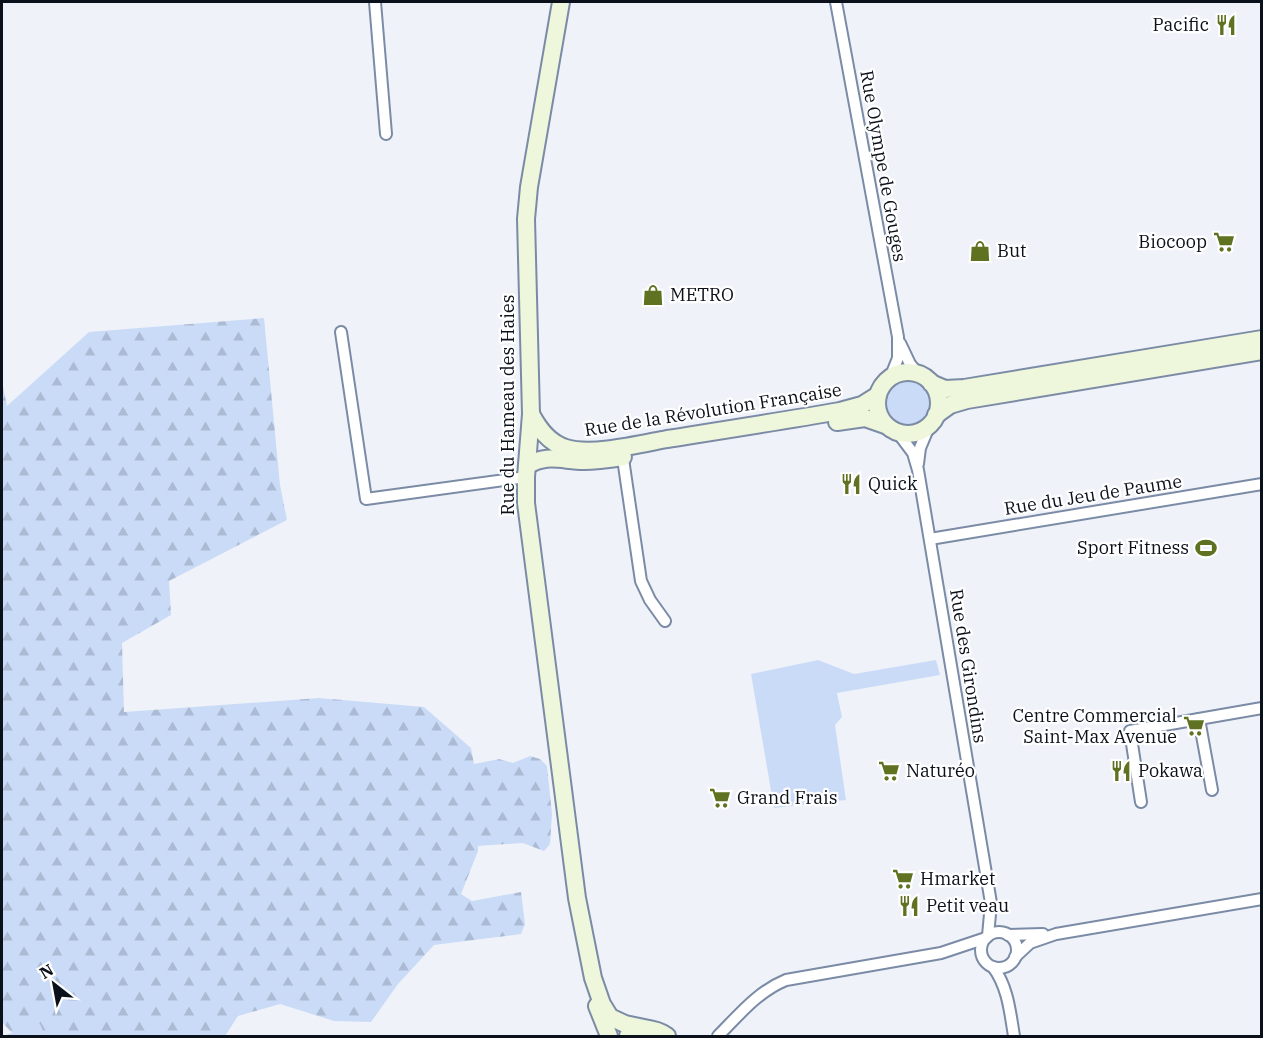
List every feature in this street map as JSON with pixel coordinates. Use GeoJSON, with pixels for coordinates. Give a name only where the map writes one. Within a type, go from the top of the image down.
{"type":"FeatureCollection","features":[{"type":"Feature","properties":{"kind":"street"},"geometry":{"type":"LineString","coordinates":[[375,2],[386,134]]}},
{"type":"Feature","properties":{"kind":"street","name":"Rue Olympe de Gouges"},"geometry":{"type":"LineString","coordinates":[[836,2],[898,337],[898,358],[890,378]]}},
{"type":"Feature","properties":{"kind":"street","name":"Rue du Hameau des Haies"},"geometry":{"type":"LineString","coordinates":[[561,3],[529,187],[526,219],[531,414],[526,503],[581,927],[594,981],[598,1013],[609,1036]]}},
{"type":"Feature","properties":{"kind":"street"},"geometry":{"type":"LineString","coordinates":[[341,332],[366,499],[526,472],[538,460],[550,458],[585,461],[625,452],[641,581],[650,600],[665,621]]}},
{"type":"Feature","properties":{"kind":"street","name":"Rue Olympe de Gouges"},"geometry":{"type":"LineString","coordinates":[[898,337],[907,357],[925,379]]}},
{"type":"Feature","properties":{"kind":"street"},"geometry":{"type":"LineString","coordinates":[[1262,339],[964,388],[945,389],[906,373],[890,378],[883,386],[878,395],[877,409],[892,429],[914,434],[950,405],[960,401],[1262,351]]}},
{"type":"Feature","properties":{"kind":"street"},"geometry":{"type":"LineString","coordinates":[[925,379],[938,400],[933,420]]}},
{"type":"Feature","properties":{"kind":"street","name":"Rue de la Révolution Française"},"geometry":{"type":"LineString","coordinates":[[625,452],[848,410],[878,395]]}},
{"type":"Feature","properties":{"kind":"street","name":"Rue de la Révolution Française"},"geometry":{"type":"LineString","coordinates":[[531,414],[545,435],[555,443],[567,448],[625,452],[859,418],[875,420],[892,429]]}},
{"type":"Feature","properties":{"kind":"street","name":"Rue des Girondins"},"geometry":{"type":"LineString","coordinates":[[918,470],[920,448],[933,420]]}},
{"type":"Feature","properties":{"kind":"street","name":"Rue des Girondins"},"geometry":{"type":"LineString","coordinates":[[892,429],[913,453],[918,470],[991,903],[987,937]]}},
{"type":"Feature","properties":{"kind":"street","name":"Rue du Jeu de Paume"},"geometry":{"type":"LineString","coordinates":[[930,539],[1262,484]]}},
{"type":"Feature","properties":{"kind":"street"},"geometry":{"type":"LineString","coordinates":[[1141,802],[1130,730],[1262,708]]}},
{"type":"Feature","properties":{"kind":"street"},"geometry":{"type":"LineString","coordinates":[[1199,719],[1212,790]]}},
{"type":"Feature","properties":{"kind":"street"},"geometry":{"type":"LineString","coordinates":[[718,1036],[761,993],[786,980],[941,952],[995,933],[1056,934],[1262,900]]}},
{"type":"Feature","properties":{"kind":"street","name":"Rue des Girondins"},"geometry":{"type":"LineString","coordinates":[[991,903],[1006,934]]}},
{"type":"Feature","properties":{"kind":"street"},"geometry":{"type":"LineString","coordinates":[[1006,934],[1015,943],[1014,959],[1007,980],[1007,997]]}},
{"type":"Feature","properties":{"kind":"street"},"geometry":{"type":"LineString","coordinates":[[993,967],[1003,967],[1030,944],[1056,934]]}},
{"type":"Feature","properties":{"kind":"street"},"geometry":{"type":"LineString","coordinates":[[983,958],[982,948],[987,937]]}},
{"type":"Feature","properties":{"kind":"street"},"geometry":{"type":"LineString","coordinates":[[941,952],[967,953],[983,958],[993,967],[1002,981],[1007,997],[1014,1036]]}},
{"type":"Feature","properties":{"kind":"street","name":"Rue du Hameau des Haies"},"geometry":{"type":"LineString","coordinates":[[594,981],[604,1008],[610,1017],[625,1024],[660,1032],[667,1036]]}},
{"type":"Feature","properties":{"kind":"street"},"geometry":{"type":"LineString","coordinates":[[711,1036],[732,1021]]}},
{"type":"Feature","properties":{"kind":"street"},"geometry":{"type":"LineString","coordinates":[[628,1036],[649,1029]]}},
{"type":"Feature","properties":{"kind":"green space"},"geometry":{"type":"Polygon","coordinates":[[[264,318],[280,485],[287,520],[169,581],[171,615],[122,643],[124,712],[319,698],[424,707],[471,748],[474,764],[499,759],[513,763],[530,756],[540,759],[547,766],[552,814],[550,844],[544,851],[523,843],[478,846],[461,894],[472,901],[521,892],[525,924],[521,934],[434,945],[398,984],[371,1022],[334,1021],[280,1004],[238,1016],[225,1036],[45,1036],[40,1024],[12,1033],[2,1022],[2,381],[7,406],[89,332],[264,318]]]}},
{"type":"Feature","properties":{"kind":"green space"},"geometry":{"type":"Polygon","coordinates":[[[908,382],[923,389],[930,404],[923,419],[908,426],[893,419],[886,404],[893,389],[908,382]]]}},
{"type":"Feature","properties":{"kind":"green space"},"geometry":{"type":"Polygon","coordinates":[[[818,660],[854,674],[936,660],[940,675],[837,693],[842,717],[835,725],[846,800],[774,808],[751,674],[818,660]]]}},
{"type":"Feature","properties":{"kind":"green space"},"geometry":{"type":"Polygon","coordinates":[[[40,1023],[45,1036],[3,1036],[40,1023]]]}},
{"type":"Feature","properties":{"kind":"place","name":"Pacific"},"geometry":{"type":"Point","coordinates":[1226,25]}},
{"type":"Feature","properties":{"kind":"place","name":"Biocoop"},"geometry":{"type":"Point","coordinates":[1224,242]}},
{"type":"Feature","properties":{"kind":"place","name":"But"},"geometry":{"type":"Point","coordinates":[980,251]}},
{"type":"Feature","properties":{"kind":"place","name":"METRO"},"geometry":{"type":"Point","coordinates":[653,295]}},
{"type":"Feature","properties":{"kind":"place","name":"Quick"},"geometry":{"type":"Point","coordinates":[851,484]}},
{"type":"Feature","properties":{"kind":"place","name":"Sport Fitness"},"geometry":{"type":"Point","coordinates":[1206,548]}},
{"type":"Feature","properties":{"kind":"place","name":"Centre Commercial Saint-Max Avenue"},"geometry":{"type":"Point","coordinates":[1194,726]}},
{"type":"Feature","properties":{"kind":"place","name":"Naturéo"},"geometry":{"type":"Point","coordinates":[889,771]}},
{"type":"Feature","properties":{"kind":"place","name":"Pokawa"},"geometry":{"type":"Point","coordinates":[1121,771]}},
{"type":"Feature","properties":{"kind":"place","name":"Grand Frais"},"geometry":{"type":"Point","coordinates":[720,798]}},
{"type":"Feature","properties":{"kind":"place","name":"Hmarket"},"geometry":{"type":"Point","coordinates":[903,879]}},
{"type":"Feature","properties":{"kind":"place","name":"Petit veau"},"geometry":{"type":"Point","coordinates":[909,906]}}]}
